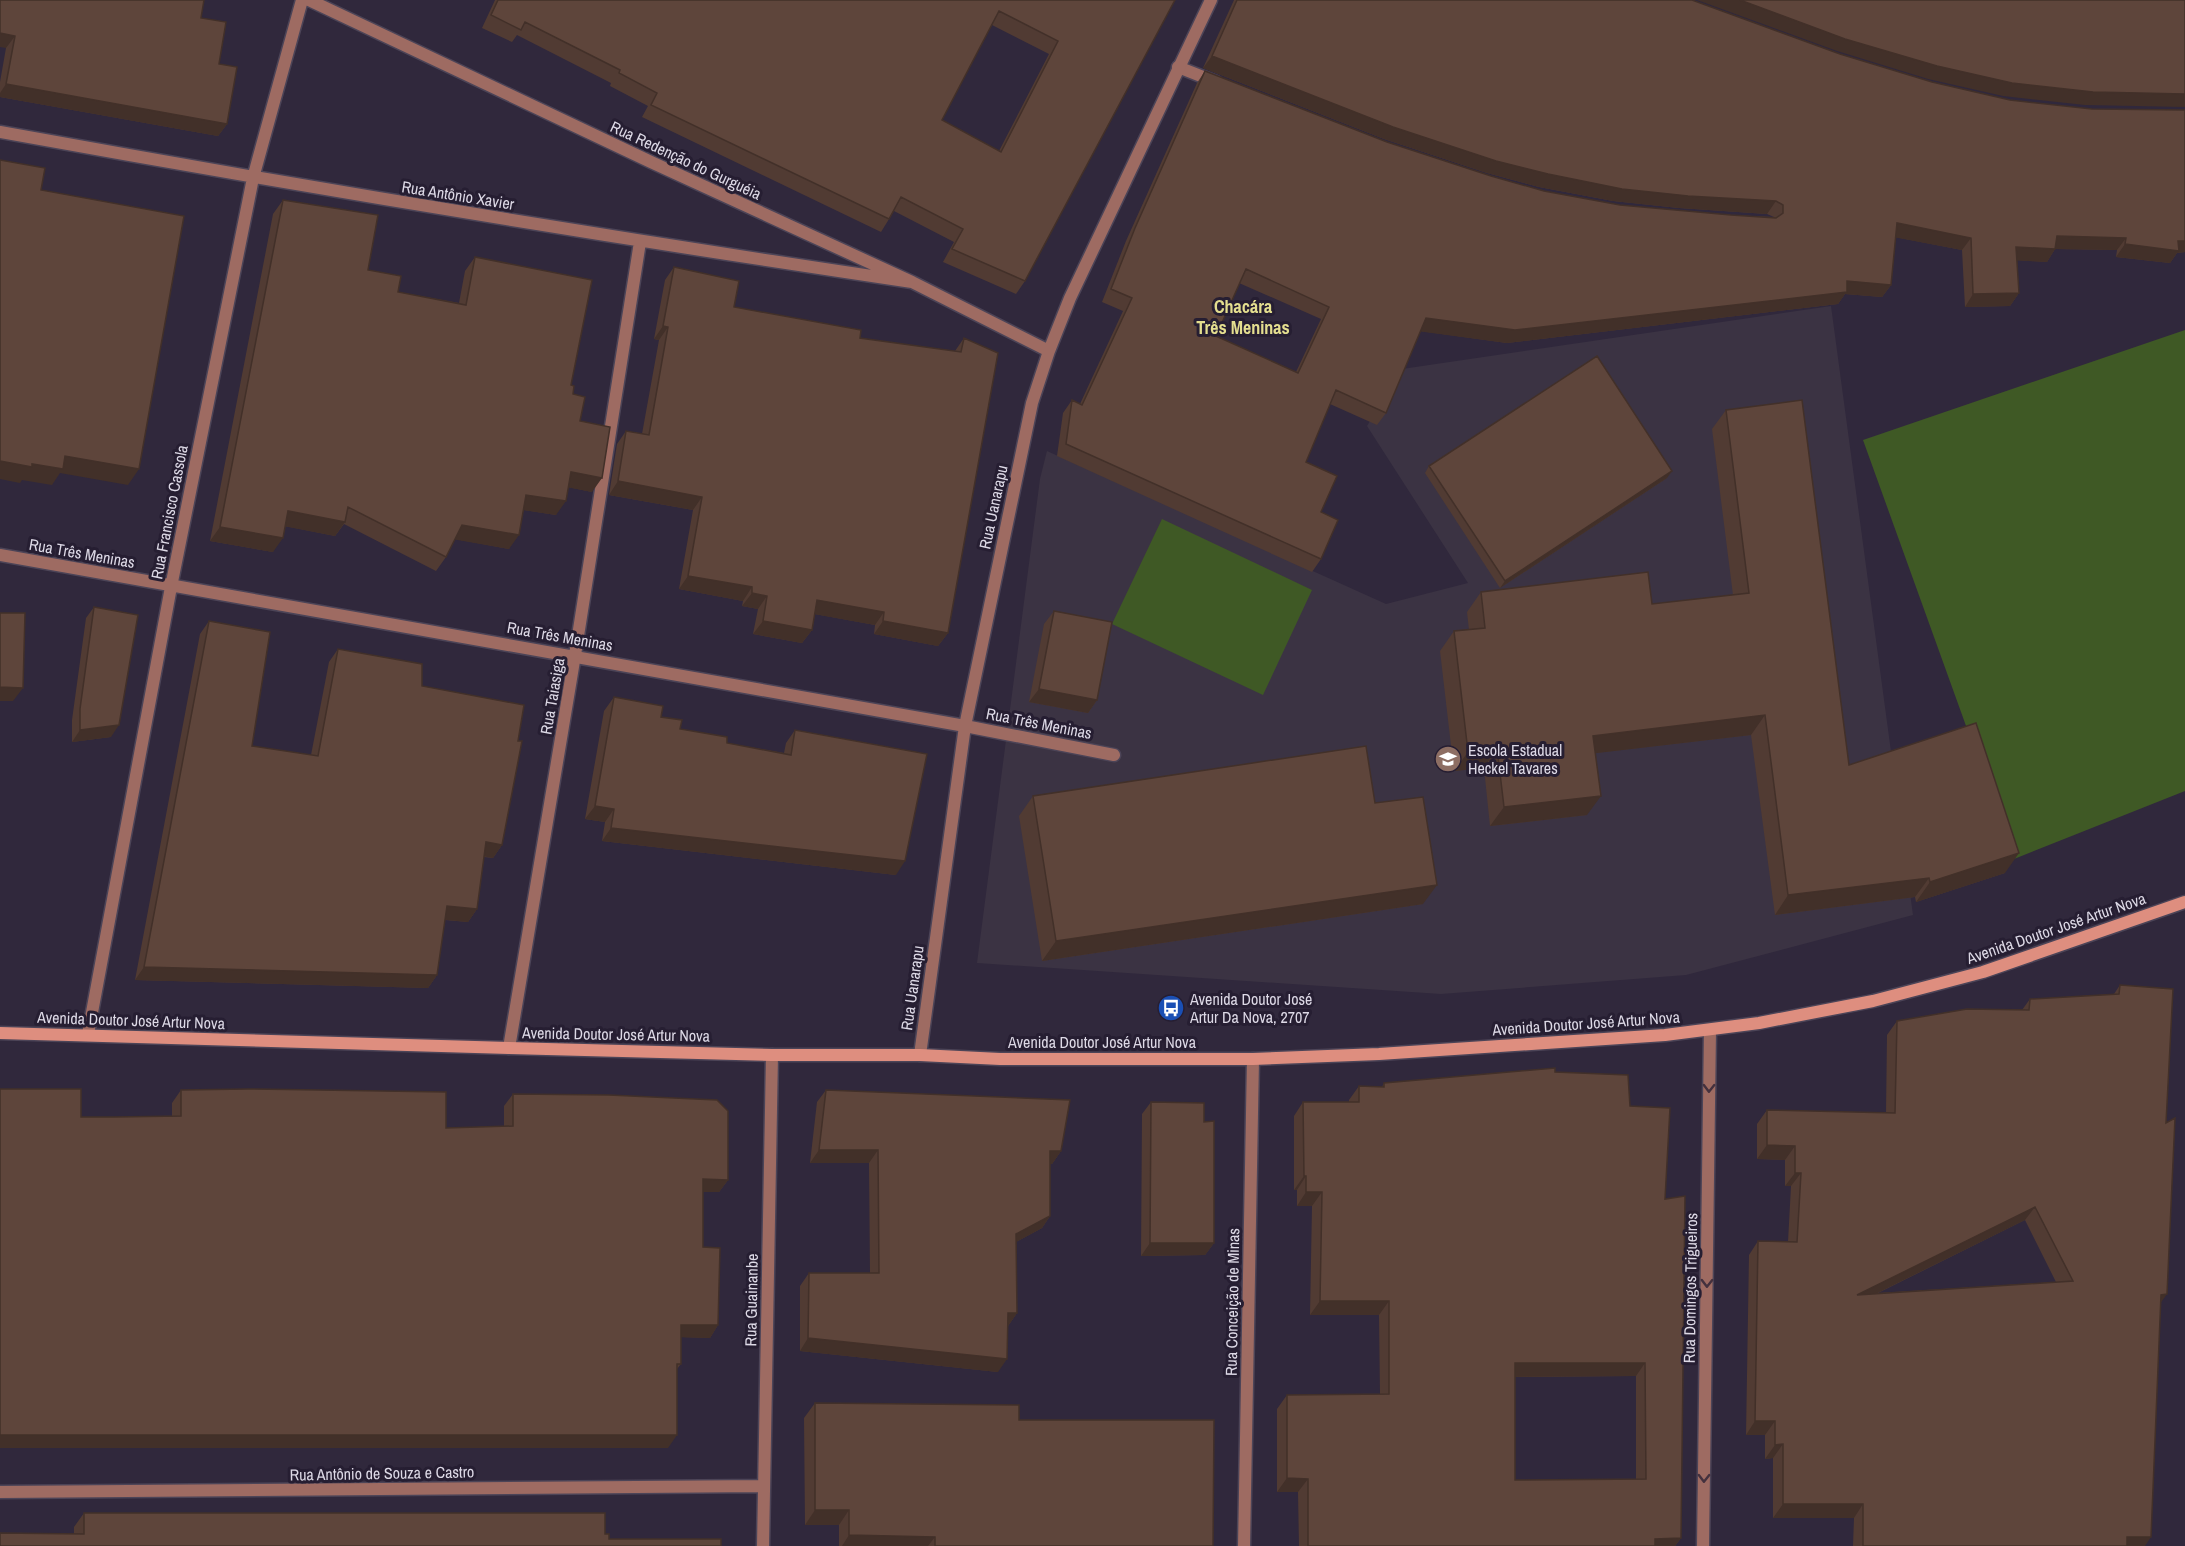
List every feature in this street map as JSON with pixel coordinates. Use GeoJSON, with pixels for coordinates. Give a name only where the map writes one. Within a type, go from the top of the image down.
{"type":"FeatureCollection","features":[{"type":"Feature","properties":{"kind":"main road","name":"Avenida Doutor José Artur Nova"},"geometry":{"type":"LineString","coordinates":[[0,1033],[509,1048],[920,1055],[1000,1059],[1252,1059],[1461,1049],[1710,1030],[1873,1001],[1972,975],[2185,902]]}},
{"type":"Feature","properties":{"kind":"street","name":"Rua Francisco Cassola"},"geometry":{"type":"LineString","coordinates":[[88,1034],[171,587],[253,178],[302,0]]}},
{"type":"Feature","properties":{"kind":"street","name":"Rua Redenção do Gurguéia"},"geometry":{"type":"LineString","coordinates":[[309,0],[662,168],[912,282],[1049,351]]}},
{"type":"Feature","properties":{"kind":"street","name":"Rua Uanarapu"},"geometry":{"type":"LineString","coordinates":[[920,1055],[965,726],[1027,427],[1049,351],[1070,298],[1211,0]]}},
{"type":"Feature","properties":{"kind":"street"},"geometry":{"type":"LineString","coordinates":[[1178,67],[1222,84]]}},
{"type":"Feature","properties":{"kind":"street","name":"Rua Antônio Xavier"},"geometry":{"type":"LineString","coordinates":[[0,132],[253,178],[640,242],[912,282]]}},
{"type":"Feature","properties":{"kind":"street","name":"Rua Taiasiga"},"geometry":{"type":"LineString","coordinates":[[509,1048],[575,655],[640,242]]}},
{"type":"Feature","properties":{"kind":"street","name":"Rua Três Meninas"},"geometry":{"type":"LineString","coordinates":[[0,555],[171,587],[575,655],[1114,755]]}},
{"type":"Feature","properties":{"kind":"street","name":"Rua Domingos Trigueiros"},"geometry":{"type":"LineString","coordinates":[[1703,1546],[1710,1030]]}},
{"type":"Feature","properties":{"kind":"street","name":"Rua Guainanbe"},"geometry":{"type":"LineString","coordinates":[[764,1546],[772,1054]]}},
{"type":"Feature","properties":{"kind":"street","name":"Rua Conceição de Minas"},"geometry":{"type":"LineString","coordinates":[[1244,1546],[1252,1059]]}},
{"type":"Feature","properties":{"kind":"street","name":"Rua Antônio de Souza e Castro"},"geometry":{"type":"LineString","coordinates":[[0,1491],[764,1486]]}},
{"type":"Feature","properties":{"kind":"shaded area","name":"Escola Estadual Heckel Tavares"},"geometry":{"type":"Polygon","coordinates":[[[1831,306],[1913,915],[1686,975],[1441,994],[977,963],[1040,479],[1047,451],[1386,604],[1468,583],[1367,426],[1402,369],[1831,306]]]}},
{"type":"Feature","properties":{"kind":"green space"},"geometry":{"type":"Polygon","coordinates":[[[2185,330],[2185,791],[2014,859],[1863,440],[2185,330]]]}},
{"type":"Feature","properties":{"kind":"green space"},"geometry":{"type":"Polygon","coordinates":[[[1162,519],[1312,590],[1263,695],[1112,624],[1162,519]]]}},
{"type":"Feature","properties":{"kind":"building"},"geometry":{"type":"Polygon","coordinates":[[[0,0],[204,0],[201,18],[226,22],[219,64],[237,67],[227,124],[6,84],[15,36],[0,33],[0,0]]]}},
{"type":"Feature","properties":{"kind":"building"},"geometry":{"type":"Polygon","coordinates":[[[498,0],[1175,0],[1025,281],[952,249],[963,229],[901,197],[889,219],[651,105],[657,93],[619,73],[620,70],[525,22],[521,30],[491,15],[498,0]],[[999,11],[942,120],[1001,152],[1058,41],[999,11]]]}},
{"type":"Feature","properties":{"kind":"building"},"geometry":{"type":"Polygon","coordinates":[[[1237,0],[1692,0],[1840,54],[1932,82],[2010,100],[2092,109],[2185,110],[2185,241],[2178,241],[2179,251],[2125,244],[2126,238],[2057,236],[2055,249],[2016,247],[2019,293],[1973,294],[1971,238],[1897,223],[1891,285],[1847,281],[1847,292],[1515,330],[1426,318],[1386,413],[1336,390],[1306,462],[1337,476],[1321,512],[1338,520],[1321,559],[1066,444],[1072,400],[1082,405],[1132,298],[1111,289],[1135,228],[1205,71],[1387,142],[1544,191],[1620,205],[1776,218],[1783,213],[1783,205],[1776,201],[1688,196],[1622,189],[1496,161],[1393,127],[1212,56],[1237,0]],[[1246,269],[1216,336],[1298,373],[1329,307],[1246,269]]]}},
{"type":"Feature","properties":{"kind":"building"},"geometry":{"type":"Polygon","coordinates":[[[1740,0],[2185,0],[2185,94],[2093,92],[2012,83],[1937,66],[1845,39],[1740,0]]]}},
{"type":"Feature","properties":{"kind":"building"},"geometry":{"type":"Polygon","coordinates":[[[0,160],[45,168],[41,190],[184,216],[139,469],[65,456],[63,469],[32,464],[32,467],[0,461],[0,160]]]}},
{"type":"Feature","properties":{"kind":"building"},"geometry":{"type":"Polygon","coordinates":[[[283,200],[378,215],[368,270],[401,276],[398,292],[466,305],[475,257],[592,280],[571,385],[574,386],[573,394],[585,397],[580,421],[610,427],[602,478],[571,472],[566,501],[526,495],[519,535],[462,525],[446,557],[348,507],[345,522],[288,511],[283,538],[220,527],[283,200]]]}},
{"type":"Feature","properties":{"kind":"building"},"geometry":{"type":"Polygon","coordinates":[[[674,267],[739,281],[734,307],[861,330],[860,338],[961,352],[964,338],[998,353],[948,633],[883,621],[884,612],[817,600],[812,630],[763,621],[767,596],[752,593],[752,587],[688,576],[702,497],[618,481],[626,431],[649,435],[668,327],[663,326],[674,267]]]}},
{"type":"Feature","properties":{"kind":"building"},"geometry":{"type":"Polygon","coordinates":[[[1597,356],[1672,471],[1505,581],[1429,466],[1597,356]]]}},
{"type":"Feature","properties":{"kind":"building"},"geometry":{"type":"Polygon","coordinates":[[[1802,400],[1849,765],[1976,723],[2019,853],[1930,882],[1929,878],[1788,895],[1765,715],[1593,736],[1601,796],[1504,807],[1497,748],[1468,752],[1454,631],[1485,628],[1481,592],[1648,572],[1652,604],[1749,593],[1726,410],[1802,400]]]}},
{"type":"Feature","properties":{"kind":"building"},"geometry":{"type":"Polygon","coordinates":[[[94,607],[138,615],[119,725],[80,730],[80,709],[94,607]]]}},
{"type":"Feature","properties":{"kind":"building"},"geometry":{"type":"Polygon","coordinates":[[[1054,611],[1112,622],[1097,700],[1039,689],[1054,611]]]}},
{"type":"Feature","properties":{"kind":"building"},"geometry":{"type":"Polygon","coordinates":[[[0,613],[25,613],[23,688],[0,687],[0,613]]]}},
{"type":"Feature","properties":{"kind":"building"},"geometry":{"type":"Polygon","coordinates":[[[209,621],[270,632],[252,746],[318,756],[338,649],[422,664],[422,686],[524,705],[518,741],[522,741],[502,845],[486,842],[477,909],[447,906],[437,975],[144,967],[209,621]]]}},
{"type":"Feature","properties":{"kind":"building"},"geometry":{"type":"Polygon","coordinates":[[[614,697],[663,706],[661,717],[682,720],[680,729],[727,737],[727,743],[791,755],[795,730],[927,754],[905,861],[611,828],[614,809],[595,806],[614,697]]]}},
{"type":"Feature","properties":{"kind":"building"},"geometry":{"type":"Polygon","coordinates":[[[1366,746],[1375,803],[1423,797],[1437,885],[1056,941],[1033,796],[1366,746]]]}},
{"type":"Feature","properties":{"kind":"building"},"geometry":{"type":"Polygon","coordinates":[[[2120,985],[2173,989],[2166,1123],[2175,1118],[2167,1294],[2161,1295],[2151,1537],[2127,1537],[2127,1546],[1863,1546],[1863,1504],[1783,1504],[1783,1444],[1775,1445],[1775,1421],[1755,1421],[1758,1241],[1797,1242],[1801,1173],[1795,1173],[1795,1146],[1767,1145],[1767,1110],[1895,1113],[1897,1021],[1967,1009],[2029,1010],[2030,999],[2119,994],[2120,985]],[[2035,1207],[1857,1295],[2073,1281],[2035,1207]]]}},
{"type":"Feature","properties":{"kind":"building"},"geometry":{"type":"Polygon","coordinates":[[[1555,1068],[1555,1072],[1628,1075],[1630,1106],[1670,1108],[1665,1199],[1685,1196],[1681,1538],[1655,1539],[1655,1546],[1308,1546],[1308,1479],[1287,1478],[1287,1395],[1389,1394],[1389,1301],[1320,1301],[1322,1192],[1306,1192],[1303,1102],[1359,1102],[1359,1086],[1384,1087],[1384,1083],[1555,1068]],[[1515,1363],[1515,1480],[1646,1479],[1645,1363],[1515,1363]]]}},
{"type":"Feature","properties":{"kind":"building"},"geometry":{"type":"Polygon","coordinates":[[[0,1089],[81,1089],[81,1117],[181,1116],[181,1090],[446,1092],[446,1128],[513,1126],[513,1094],[609,1095],[717,1100],[728,1111],[728,1180],[703,1179],[703,1247],[720,1248],[718,1325],[681,1325],[681,1364],[677,1364],[677,1435],[0,1435],[0,1089]]]}},
{"type":"Feature","properties":{"kind":"building"},"geometry":{"type":"Polygon","coordinates":[[[826,1090],[1070,1100],[1061,1151],[1050,1151],[1050,1216],[1016,1234],[1017,1313],[1008,1313],[1007,1359],[808,1338],[809,1273],[879,1273],[878,1150],[819,1150],[826,1090]]]}},
{"type":"Feature","properties":{"kind":"building"},"geometry":{"type":"Polygon","coordinates":[[[1151,1102],[1204,1103],[1204,1122],[1214,1121],[1214,1243],[1150,1243],[1151,1102]]]}},
{"type":"Feature","properties":{"kind":"building"},"geometry":{"type":"Polygon","coordinates":[[[815,1403],[1019,1405],[1019,1420],[1214,1420],[1213,1546],[935,1546],[935,1537],[849,1535],[849,1510],[815,1510],[815,1403]]]}},
{"type":"Feature","properties":{"kind":"building"},"geometry":{"type":"Polygon","coordinates":[[[84,1513],[605,1513],[605,1534],[609,1534],[609,1539],[721,1539],[721,1546],[0,1546],[0,1533],[84,1534],[84,1513]]]}},
{"type":"Feature","properties":{"kind":"place","name":"Escola Estadual Heckel Tavares"},"geometry":{"type":"Point","coordinates":[1448,759]}},
{"type":"Feature","properties":{"kind":"place","name":"Avenida Doutor José Artur Da Nova, 2707"},"geometry":{"type":"Point","coordinates":[1171,1008]}},
{"type":"Feature","properties":{"kind":"district","name":"Chacára Três Meninas"},"geometry":{"type":"Point","coordinates":[1243,316]}}]}
